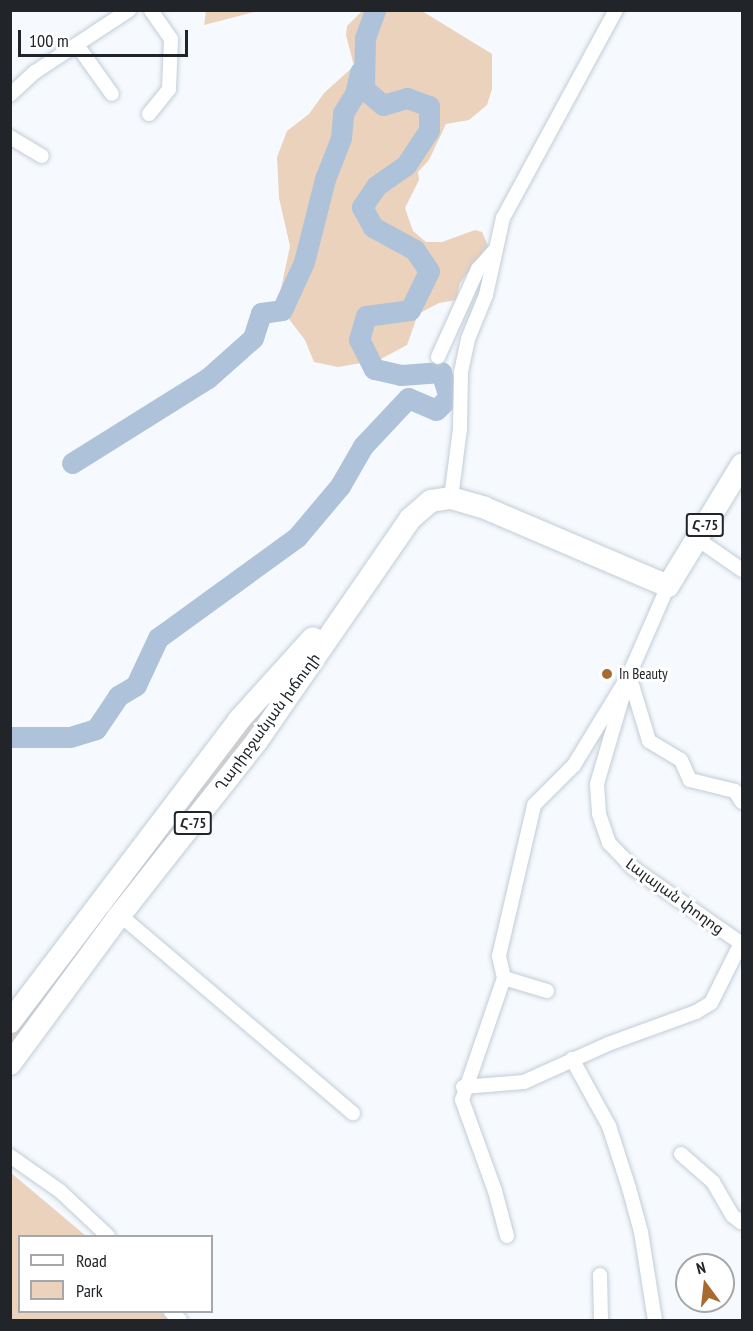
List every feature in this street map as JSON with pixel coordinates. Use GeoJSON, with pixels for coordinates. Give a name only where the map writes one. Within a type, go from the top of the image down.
{"type":"FeatureCollection","features":[{"type":"Feature","properties":{"kind":"highway","name":"Լալայան փողոց"},"geometry":{"type":"LineString","coordinates":[[668,586],[742,465]]}},
{"type":"Feature","properties":{"kind":"highway","name":"Ղարիբջանյան խճուղի"},"geometry":{"type":"LineString","coordinates":[[10,1064],[120,915],[257,741],[410,519],[431,501],[451,498]]}},
{"type":"Feature","properties":{"kind":"highway"},"geometry":{"type":"LineString","coordinates":[[451,498],[485,508],[668,586]]}},
{"type":"Feature","properties":{"kind":"highway","name":"Ղարիբջանյան խճուղի"},"geometry":{"type":"LineString","coordinates":[[10,1022],[239,720],[368,577]]}},
{"type":"Feature","properties":{"kind":"street"},"geometry":{"type":"LineString","coordinates":[[10,94],[35,72],[129,10]]}},
{"type":"Feature","properties":{"kind":"street"},"geometry":{"type":"LineString","coordinates":[[149,114],[169,89],[171,39],[151,10]]}},
{"type":"Feature","properties":{"kind":"street"},"geometry":{"type":"LineString","coordinates":[[451,498],[460,429],[461,372],[468,339],[486,295],[503,218],[616,10]]}},
{"type":"Feature","properties":{"kind":"street"},"geometry":{"type":"LineString","coordinates":[[77,45],[112,94]]}},
{"type":"Feature","properties":{"kind":"street"},"geometry":{"type":"LineString","coordinates":[[10,137],[42,156]]}},
{"type":"Feature","properties":{"kind":"street"},"geometry":{"type":"LineString","coordinates":[[438,357],[478,269],[494,251]]}},
{"type":"Feature","properties":{"kind":"street"},"geometry":{"type":"LineString","coordinates":[[696,538],[742,570]]}},
{"type":"Feature","properties":{"kind":"street","name":"Լալայան փողոց"},"geometry":{"type":"LineString","coordinates":[[507,1236],[495,1191],[462,1100],[463,1087],[504,978],[499,956],[534,805],[574,765],[628,675],[668,586]]}},
{"type":"Feature","properties":{"kind":"street"},"geometry":{"type":"LineString","coordinates":[[628,675],[648,741],[681,760],[690,780],[735,791],[742,802]]}},
{"type":"Feature","properties":{"kind":"street","name":"Լալայան փողոց"},"geometry":{"type":"LineString","coordinates":[[463,1087],[524,1082],[572,1059],[711,1003],[742,943],[633,868],[609,843],[599,814],[597,784],[628,675]]}},
{"type":"Feature","properties":{"kind":"street"},"geometry":{"type":"LineString","coordinates":[[120,915],[353,1113]]}},
{"type":"Feature","properties":{"kind":"street"},"geometry":{"type":"LineString","coordinates":[[504,978],[547,992]]}},
{"type":"Feature","properties":{"kind":"street"},"geometry":{"type":"LineString","coordinates":[[572,1059],[609,1126],[629,1188],[641,1232],[656,1320]]}},
{"type":"Feature","properties":{"kind":"street"},"geometry":{"type":"LineString","coordinates":[[681,1154],[713,1182],[733,1216],[742,1223]]}},
{"type":"Feature","properties":{"kind":"street"},"geometry":{"type":"LineString","coordinates":[[10,1156],[60,1191],[107,1235]]}},
{"type":"Feature","properties":{"kind":"street"},"geometry":{"type":"LineString","coordinates":[[600,1275],[601,1320]]}},
{"type":"Feature","properties":{"kind":"green space"},"geometry":{"type":"Polygon","coordinates":[[[206,10],[258,11],[204,25],[206,10]]]}},
{"type":"Feature","properties":{"kind":"green space"},"geometry":{"type":"Polygon","coordinates":[[[362,11],[422,11],[492,54],[492,89],[487,105],[469,120],[446,124],[429,160],[418,172],[419,180],[405,208],[413,231],[426,242],[442,242],[475,230],[482,232],[488,246],[460,283],[456,300],[439,303],[418,314],[407,345],[379,360],[338,367],[314,362],[305,340],[282,310],[281,289],[290,246],[279,198],[277,157],[287,131],[309,114],[324,93],[354,66],[346,35],[347,26],[362,11]]]}},
{"type":"Feature","properties":{"kind":"green space"},"geometry":{"type":"Polygon","coordinates":[[[275,690],[281,693],[11,1046],[11,1033],[275,690]]]}},
{"type":"Feature","properties":{"kind":"green space"},"geometry":{"type":"Polygon","coordinates":[[[10,1172],[85,1235],[18,1235],[18,1313],[166,1313],[174,1320],[11,1320],[10,1172]]]}},
{"type":"Feature","properties":{"kind":"waterway"},"geometry":{"type":"LineString","coordinates":[[10,737],[70,737],[96,729],[118,696],[136,685],[158,638],[297,537],[340,486],[363,446],[408,398],[436,410],[449,397],[441,372],[401,375],[374,369],[359,340],[366,316],[410,310],[429,271],[415,250],[373,227],[362,207],[376,186],[406,165],[429,130],[429,106],[407,98],[383,105],[364,89],[365,38],[375,10]]}},
{"type":"Feature","properties":{"kind":"waterway"},"geometry":{"type":"LineString","coordinates":[[72,463],[208,378],[253,338],[261,313],[282,310],[304,262],[325,179],[341,138],[343,113],[355,94],[360,72]]}},
{"type":"Feature","properties":{"kind":"place","name":"In Beauty"},"geometry":{"type":"Point","coordinates":[607,674]}}]}
